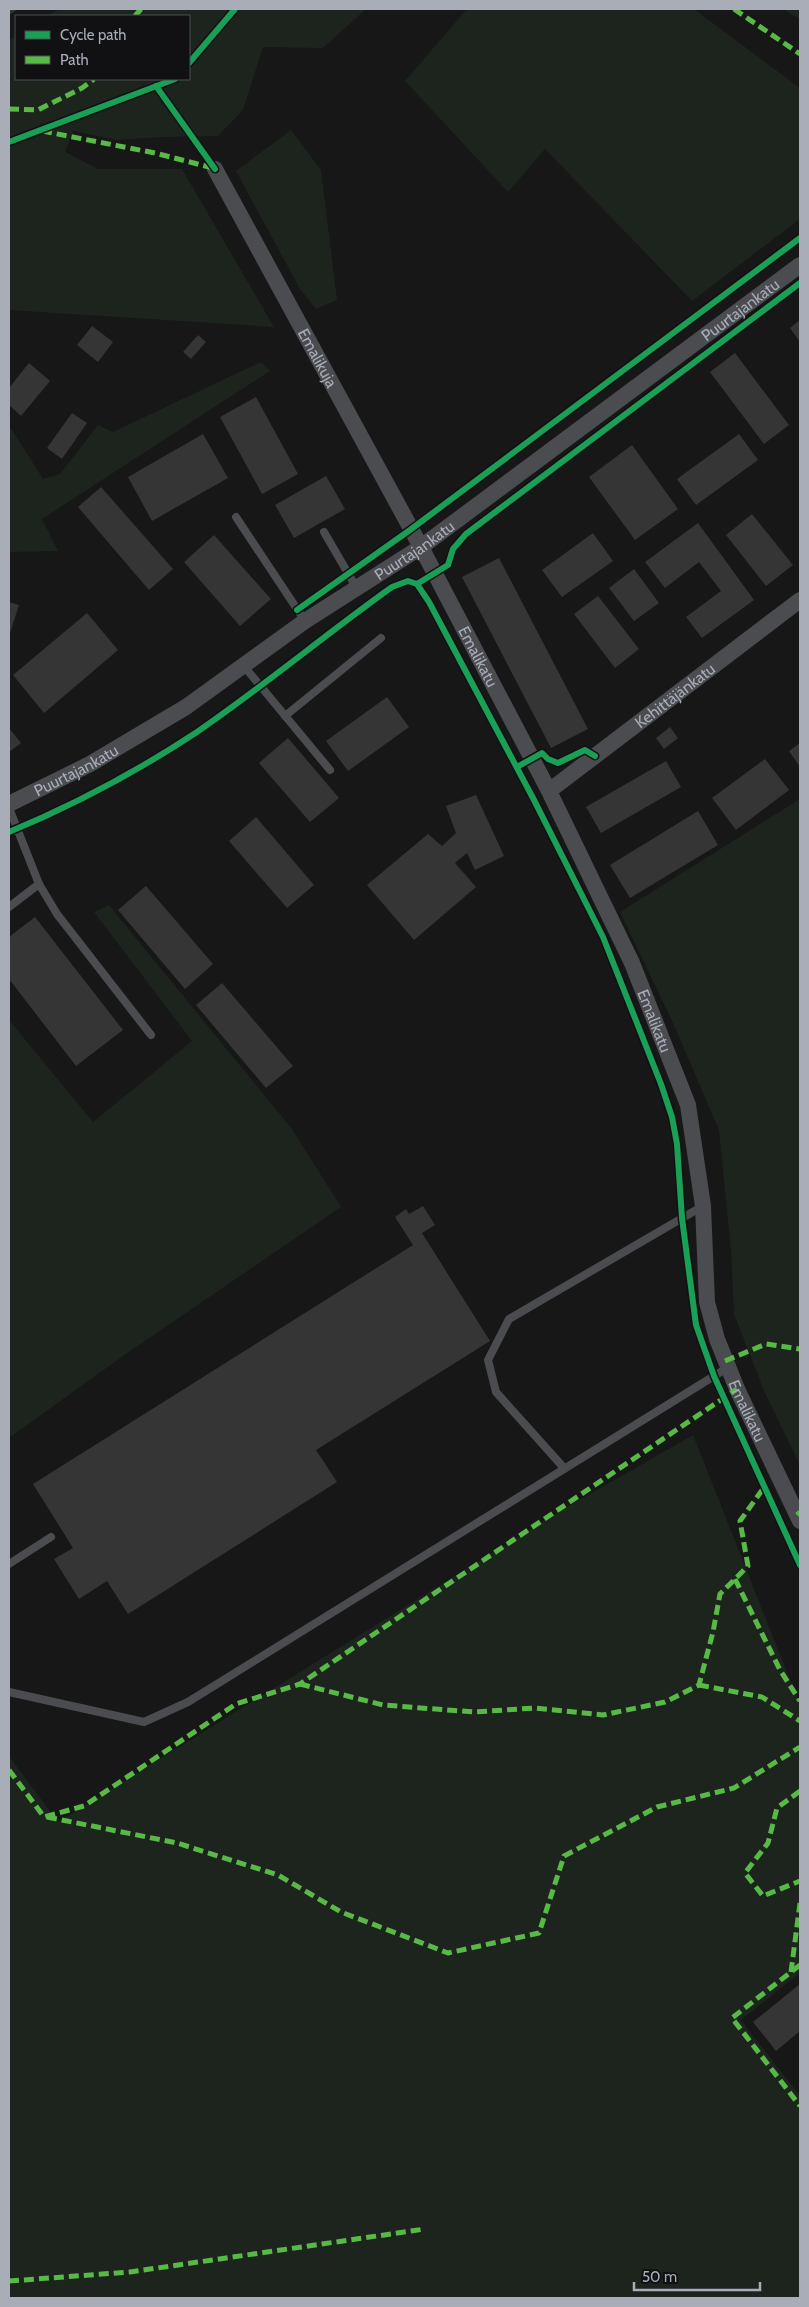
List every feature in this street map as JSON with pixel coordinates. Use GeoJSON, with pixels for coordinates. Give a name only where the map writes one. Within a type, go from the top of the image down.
{"type":"FeatureCollection","features":[{"type":"Feature","properties":{"kind":"street","name":"Emalikuja"},"geometry":{"type":"LineString","coordinates":[[215,169],[421,547]]}},
{"type":"Feature","properties":{"kind":"street","name":"Puurtajankatu"},"geometry":{"type":"LineString","coordinates":[[9,804],[124,745],[186,707],[304,621],[421,547],[800,265]]}},
{"type":"Feature","properties":{"kind":"street","name":"Emalikatu"},"geometry":{"type":"LineString","coordinates":[[421,547],[549,791],[632,963],[677,1076],[688,1105],[702,1206],[707,1302],[727,1368],[800,1521]]}},
{"type":"Feature","properties":{"kind":"street","name":"Kehittäjänkatu"},"geometry":{"type":"LineString","coordinates":[[549,791],[800,600]]}},
{"type":"Feature","properties":{"kind":"lane"},"geometry":{"type":"LineString","coordinates":[[236,517],[304,621]]}},
{"type":"Feature","properties":{"kind":"lane"},"geometry":{"type":"LineString","coordinates":[[324,532],[356,587]]}},
{"type":"Feature","properties":{"kind":"lane"},"geometry":{"type":"LineString","coordinates":[[284,716],[381,638]]}},
{"type":"Feature","properties":{"kind":"lane"},"geometry":{"type":"LineString","coordinates":[[243,665],[330,770]]}},
{"type":"Feature","properties":{"kind":"lane"},"geometry":{"type":"LineString","coordinates":[[9,808],[39,884],[57,914],[151,1035]]}},
{"type":"Feature","properties":{"kind":"lane"},"geometry":{"type":"LineString","coordinates":[[9,907],[39,884]]}},
{"type":"Feature","properties":{"kind":"lane"},"geometry":{"type":"LineString","coordinates":[[564,1468],[496,1392],[488,1360],[508,1319],[702,1206]]}},
{"type":"Feature","properties":{"kind":"lane"},"geometry":{"type":"LineString","coordinates":[[9,1692],[144,1722],[197,1696],[727,1368]]}},
{"type":"Feature","properties":{"kind":"lane"},"geometry":{"type":"LineString","coordinates":[[9,1564],[51,1537]]}},
{"type":"Feature","properties":{"kind":"shaded area"},"geometry":{"type":"Polygon","coordinates":[[[60,9],[366,9],[323,48],[263,47],[243,110],[218,136],[117,140],[73,131],[65,152],[98,169],[182,169],[274,327],[9,310],[9,40],[15,37],[15,80],[190,80],[190,15],[50,15],[60,9]]]}},
{"type":"Feature","properties":{"kind":"shaded area"},"geometry":{"type":"Polygon","coordinates":[[[467,9],[694,9],[800,88],[800,219],[692,301],[545,149],[508,192],[405,81],[467,9]]]}},
{"type":"Feature","properties":{"kind":"shaded area"},"geometry":{"type":"Polygon","coordinates":[[[782,9],[800,9],[800,19],[782,9]]]}},
{"type":"Feature","properties":{"kind":"shaded area"},"geometry":{"type":"Polygon","coordinates":[[[291,130],[321,170],[337,300],[316,309],[300,289],[236,171],[291,130]]]}},
{"type":"Feature","properties":{"kind":"shaded area"},"geometry":{"type":"Polygon","coordinates":[[[261,362],[270,371],[42,519],[58,551],[9,552],[9,425],[43,479],[60,474],[98,425],[113,432],[261,362]]]}},
{"type":"Feature","properties":{"kind":"shaded area"},"geometry":{"type":"Polygon","coordinates":[[[800,799],[800,1465],[765,1393],[734,1314],[731,1251],[719,1130],[673,1023],[620,912],[800,799]]]}},
{"type":"Feature","properties":{"kind":"shaded area"},"geometry":{"type":"Polygon","coordinates":[[[109,905],[292,1129],[341,1207],[123,1356],[9,1438],[9,1020],[93,1122],[192,1041],[94,912],[109,905]]]}},
{"type":"Feature","properties":{"kind":"shaded area"},"geometry":{"type":"Polygon","coordinates":[[[693,1435],[800,1705],[800,1973],[741,2020],[800,2096],[800,2298],[9,2298],[9,1756],[58,1822],[560,1511],[693,1435]]]}},
{"type":"Feature","properties":{"kind":"building"},"geometry":{"type":"Polygon","coordinates":[[[9,9],[18,9],[9,15],[9,9]]]}},
{"type":"Feature","properties":{"kind":"building"},"geometry":{"type":"Polygon","coordinates":[[[800,320],[800,342],[790,328],[800,320]]]}},
{"type":"Feature","properties":{"kind":"building"},"geometry":{"type":"Polygon","coordinates":[[[92,326],[113,342],[98,362],[77,345],[92,326]]]}},
{"type":"Feature","properties":{"kind":"building"},"geometry":{"type":"Polygon","coordinates":[[[198,335],[206,342],[191,359],[183,352],[198,335]]]}},
{"type":"Feature","properties":{"kind":"building"},"geometry":{"type":"Polygon","coordinates":[[[735,353],[789,425],[764,444],[710,372],[735,353]]]}},
{"type":"Feature","properties":{"kind":"building"},"geometry":{"type":"Polygon","coordinates":[[[29,363],[50,381],[21,416],[9,405],[9,388],[29,363]]]}},
{"type":"Feature","properties":{"kind":"building"},"geometry":{"type":"Polygon","coordinates":[[[256,397],[298,474],[262,494],[220,417],[256,397]]]}},
{"type":"Feature","properties":{"kind":"building"},"geometry":{"type":"Polygon","coordinates":[[[72,413],[87,423],[62,459],[47,448],[72,413]]]}},
{"type":"Feature","properties":{"kind":"building"},"geometry":{"type":"Polygon","coordinates":[[[203,434],[228,478],[152,521],[128,477],[203,434]]]}},
{"type":"Feature","properties":{"kind":"building"},"geometry":{"type":"Polygon","coordinates":[[[739,434],[758,460],[696,505],[677,479],[739,434]]]}},
{"type":"Feature","properties":{"kind":"building"},"geometry":{"type":"Polygon","coordinates":[[[632,445],[678,509],[635,540],[589,477],[632,445]]]}},
{"type":"Feature","properties":{"kind":"building"},"geometry":{"type":"Polygon","coordinates":[[[326,476],[345,509],[294,538],[275,505],[326,476]]]}},
{"type":"Feature","properties":{"kind":"building"},"geometry":{"type":"Polygon","coordinates":[[[101,487],[173,569],[149,590],[78,507],[101,487]]]}},
{"type":"Feature","properties":{"kind":"building"},"geometry":{"type":"Polygon","coordinates":[[[752,514],[793,565],[766,586],[726,535],[752,514]]]}},
{"type":"Feature","properties":{"kind":"building"},"geometry":{"type":"Polygon","coordinates":[[[698,523],[754,600],[702,638],[686,617],[721,591],[699,562],[665,588],[645,562],[698,523]]]}},
{"type":"Feature","properties":{"kind":"building"},"geometry":{"type":"Polygon","coordinates":[[[593,533],[613,561],[562,597],[542,570],[593,533]]]}},
{"type":"Feature","properties":{"kind":"building"},"geometry":{"type":"Polygon","coordinates":[[[214,535],[271,599],[240,626],[184,562],[214,535]]]}},
{"type":"Feature","properties":{"kind":"building"},"geometry":{"type":"Polygon","coordinates":[[[499,558],[588,729],[551,748],[462,577],[499,558]]]}},
{"type":"Feature","properties":{"kind":"building"},"geometry":{"type":"Polygon","coordinates":[[[634,569],[659,603],[634,621],[609,588],[634,569]]]}},
{"type":"Feature","properties":{"kind":"building"},"geometry":{"type":"Polygon","coordinates":[[[598,596],[639,649],[615,668],[574,614],[598,596]]]}},
{"type":"Feature","properties":{"kind":"building"},"geometry":{"type":"Polygon","coordinates":[[[9,602],[19,605],[10,633],[9,632],[9,602]]]}},
{"type":"Feature","properties":{"kind":"building"},"geometry":{"type":"Polygon","coordinates":[[[87,613],[118,650],[44,713],[13,675],[87,613]]]}},
{"type":"Feature","properties":{"kind":"building"},"geometry":{"type":"Polygon","coordinates":[[[387,697],[409,727],[348,771],[326,741],[387,697]]]}},
{"type":"Feature","properties":{"kind":"building"},"geometry":{"type":"Polygon","coordinates":[[[670,727],[678,738],[664,749],[656,738],[670,727]]]}},
{"type":"Feature","properties":{"kind":"building"},"geometry":{"type":"Polygon","coordinates":[[[9,728],[21,743],[9,752],[9,728]]]}},
{"type":"Feature","properties":{"kind":"building"},"geometry":{"type":"Polygon","coordinates":[[[288,738],[339,798],[310,822],[259,763],[288,738]]]}},
{"type":"Feature","properties":{"kind":"building"},"geometry":{"type":"Polygon","coordinates":[[[800,743],[800,767],[789,751],[800,743]]]}},
{"type":"Feature","properties":{"kind":"building"},"geometry":{"type":"Polygon","coordinates":[[[765,759],[789,790],[736,830],[712,798],[765,759]]]}},
{"type":"Feature","properties":{"kind":"building"},"geometry":{"type":"Polygon","coordinates":[[[666,761],[681,787],[601,833],[586,807],[666,761]]]}},
{"type":"Feature","properties":{"kind":"building"},"geometry":{"type":"Polygon","coordinates":[[[476,795],[504,856],[475,870],[467,853],[455,863],[476,887],[414,940],[367,885],[428,834],[442,846],[456,833],[446,806],[476,795]]]}},
{"type":"Feature","properties":{"kind":"building"},"geometry":{"type":"Polygon","coordinates":[[[698,811],[718,845],[630,898],[610,865],[698,811]]]}},
{"type":"Feature","properties":{"kind":"building"},"geometry":{"type":"Polygon","coordinates":[[[256,817],[314,885],[287,908],[229,841],[256,817]]]}},
{"type":"Feature","properties":{"kind":"building"},"geometry":{"type":"Polygon","coordinates":[[[146,886],[213,964],[185,989],[118,910],[146,886]]]}},
{"type":"Feature","properties":{"kind":"building"},"geometry":{"type":"Polygon","coordinates":[[[35,917],[123,1030],[76,1066],[9,979],[9,937],[35,917]]]}},
{"type":"Feature","properties":{"kind":"building"},"geometry":{"type":"Polygon","coordinates":[[[222,983],[293,1066],[266,1088],[196,1005],[222,983]]]}},
{"type":"Feature","properties":{"kind":"building"},"geometry":{"type":"Polygon","coordinates":[[[423,1206],[435,1225],[422,1233],[490,1341],[316,1450],[337,1482],[128,1614],[107,1581],[79,1599],[54,1559],[73,1548],[33,1484],[413,1245],[395,1217],[406,1209],[409,1214],[423,1206]]]}},
{"type":"Feature","properties":{"kind":"building"},"geometry":{"type":"Polygon","coordinates":[[[800,1984],[800,2031],[776,2051],[753,2022],[800,1984]]]}},
{"type":"Feature","properties":{"kind":"marked path"},"geometry":{"type":"LineString","coordinates":[[136,15],[141,9]]}},
{"type":"Feature","properties":{"kind":"marked path"},"geometry":{"type":"LineString","coordinates":[[734,9],[800,54]]}},
{"type":"Feature","properties":{"kind":"marked path"},"geometry":{"type":"LineString","coordinates":[[9,109],[38,110],[82,88],[93,80]]}},
{"type":"Feature","properties":{"kind":"marked path"},"geometry":{"type":"LineString","coordinates":[[42,131],[155,153],[213,168]]}},
{"type":"Feature","properties":{"kind":"marked path"},"geometry":{"type":"LineString","coordinates":[[725,1361],[766,1344],[800,1349]]}},
{"type":"Feature","properties":{"kind":"marked path"},"geometry":{"type":"LineString","coordinates":[[9,1770],[44,1817],[84,1806],[236,1704],[300,1684],[737,1389]]}},
{"type":"Feature","properties":{"kind":"marked path"},"geometry":{"type":"LineString","coordinates":[[300,1684],[383,1705],[474,1712],[535,1708],[603,1715],[665,1702],[699,1685],[713,1632],[720,1594],[748,1566],[740,1521],[765,1486]]}},
{"type":"Feature","properties":{"kind":"marked path"},"geometry":{"type":"LineString","coordinates":[[797,1515],[800,1512]]}},
{"type":"Feature","properties":{"kind":"marked path"},"geometry":{"type":"LineString","coordinates":[[735,1579],[780,1670],[800,1701]]}},
{"type":"Feature","properties":{"kind":"marked path"},"geometry":{"type":"LineString","coordinates":[[699,1685],[762,1697],[800,1721]]}},
{"type":"Feature","properties":{"kind":"marked path"},"geometry":{"type":"LineString","coordinates":[[47,1817],[177,1843],[278,1875],[341,1912],[448,1953],[539,1933],[564,1856],[657,1807],[734,1788],[800,1747]]}},
{"type":"Feature","properties":{"kind":"marked path"},"geometry":{"type":"LineString","coordinates":[[800,1791],[777,1808],[768,1843],[745,1873],[763,1896],[800,1881]]}},
{"type":"Feature","properties":{"kind":"marked path"},"geometry":{"type":"LineString","coordinates":[[791,1972],[800,1903]]}},
{"type":"Feature","properties":{"kind":"marked path"},"geometry":{"type":"LineString","coordinates":[[800,1965],[732,2018],[800,2106]]}},
{"type":"Feature","properties":{"kind":"marked path"},"geometry":{"type":"LineString","coordinates":[[9,2281],[130,2272],[425,2229]]}},
{"type":"Feature","properties":{"kind":"cycle path"},"geometry":{"type":"LineString","coordinates":[[190,62],[235,9]]}},
{"type":"Feature","properties":{"kind":"cycle path"},"geometry":{"type":"LineString","coordinates":[[9,142],[172,80]]}},
{"type":"Feature","properties":{"kind":"cycle path"},"geometry":{"type":"LineString","coordinates":[[156,86],[215,169]]}},
{"type":"Feature","properties":{"kind":"cycle path"},"geometry":{"type":"LineString","coordinates":[[297,610],[410,530],[800,238]]}},
{"type":"Feature","properties":{"kind":"cycle path"},"geometry":{"type":"LineString","coordinates":[[9,832],[81,799],[129,774],[197,732],[392,587],[408,581],[417,584],[448,565],[453,549],[466,534],[800,283]]}},
{"type":"Feature","properties":{"kind":"cycle path"},"geometry":{"type":"LineString","coordinates":[[417,584],[429,602],[534,800],[603,937],[661,1084],[672,1117],[677,1144],[682,1218],[696,1325],[714,1376],[800,1565]]}},
{"type":"Feature","properties":{"kind":"cycle path"},"geometry":{"type":"LineString","coordinates":[[517,767],[542,753],[548,759],[558,763],[585,750],[595,756]]}}]}
